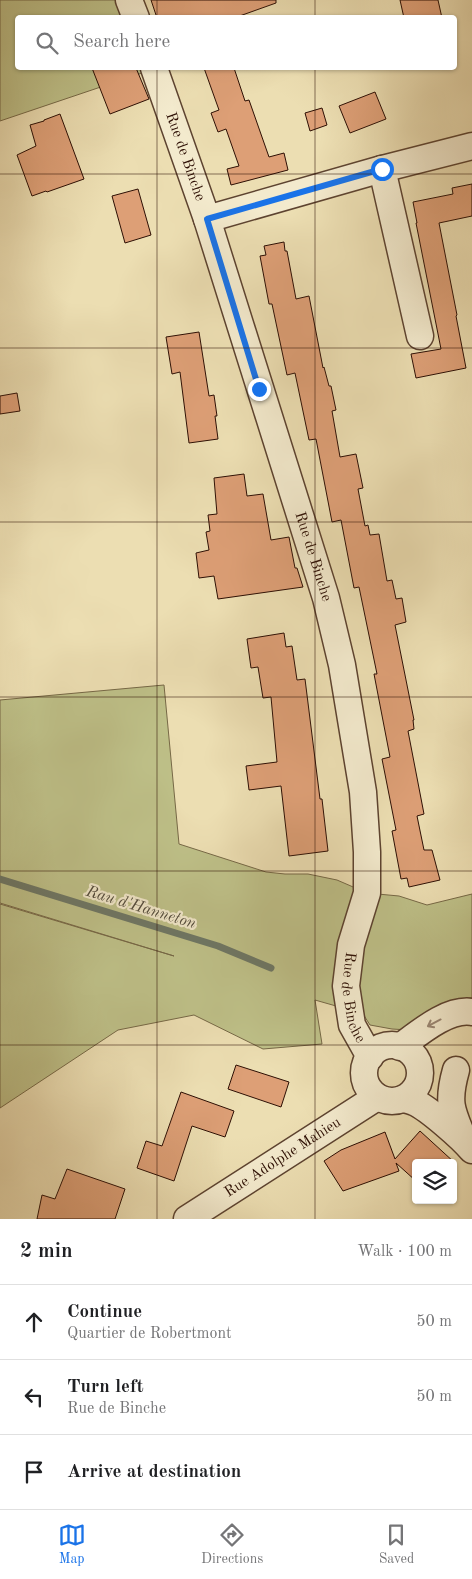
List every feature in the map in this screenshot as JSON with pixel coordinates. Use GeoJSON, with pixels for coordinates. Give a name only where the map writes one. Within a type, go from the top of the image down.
{"type":"FeatureCollection","features":[{"type":"Feature","properties":{"kind":"street"},"geometry":{"type":"LineString","coordinates":[[129,0],[135,15]]}},
{"type":"Feature","properties":{"kind":"street","name":"Rue de Binche"},"geometry":{"type":"LineString","coordinates":[[155,70],[207,219],[326,598],[342,665],[363,792],[367,852],[367,892],[351,945],[346,986],[352,1025],[370,1057]]}},
{"type":"Feature","properties":{"kind":"street"},"geometry":{"type":"LineString","coordinates":[[207,219],[382,169],[472,146]]}},
{"type":"Feature","properties":{"kind":"street"},"geometry":{"type":"LineString","coordinates":[[382,169],[420,336]]}},
{"type":"Feature","properties":{"kind":"street"},"geometry":{"type":"LineString","coordinates":[[400,1047],[432,1023],[464,1011],[472,1012]]}},
{"type":"Feature","properties":{"kind":"street"},"geometry":{"type":"LineString","coordinates":[[410,1094],[419,1082],[419,1067],[416,1058],[409,1051],[400,1047],[384,1047],[376,1051],[366,1065],[366,1083],[377,1097],[385,1100],[394,1101],[410,1094],[464,1063]]}},
{"type":"Feature","properties":{"kind":"street"},"geometry":{"type":"LineString","coordinates":[[464,1063],[451,1089],[452,1112],[468,1145]]}},
{"type":"Feature","properties":{"kind":"street"},"geometry":{"type":"LineString","coordinates":[[410,1094],[414,1102],[468,1145]]}},
{"type":"Feature","properties":{"kind":"street","name":"Rue Adolphe Mahieu"},"geometry":{"type":"LineString","coordinates":[[187,1219],[377,1097]]}},
{"type":"Feature","properties":{"kind":"green space"},"geometry":{"type":"Polygon","coordinates":[[[0,0],[129,0],[135,15],[15,15],[15,70],[151,70],[0,121],[0,0]]]}},
{"type":"Feature","properties":{"kind":"green space"},"geometry":{"type":"Polygon","coordinates":[[[164,685],[179,844],[266,872],[308,874],[337,880],[367,893],[399,896],[427,905],[472,894],[472,1012],[409,1030],[370,1025],[346,987],[350,1010],[315,1000],[322,1044],[263,1049],[194,1015],[118,1030],[0,1108],[0,904],[174,956],[0,903],[0,700],[164,685]]]}},
{"type":"Feature","properties":{"kind":"building"},"geometry":{"type":"Polygon","coordinates":[[[151,0],[276,0],[276,3],[242,15],[156,15],[151,0]]]}},
{"type":"Feature","properties":{"kind":"building"},"geometry":{"type":"Polygon","coordinates":[[[400,0],[438,0],[441,15],[403,15],[400,0]]]}},
{"type":"Feature","properties":{"kind":"building"},"geometry":{"type":"Polygon","coordinates":[[[93,70],[137,70],[149,99],[110,114],[93,70]]]}},
{"type":"Feature","properties":{"kind":"building"},"geometry":{"type":"Polygon","coordinates":[[[205,70],[235,70],[245,101],[249,100],[269,157],[284,153],[288,170],[231,185],[227,169],[239,166],[226,129],[218,132],[211,113],[219,110],[205,70]]]}},
{"type":"Feature","properties":{"kind":"building"},"geometry":{"type":"Polygon","coordinates":[[[375,92],[386,119],[350,133],[339,106],[375,92]]]}},
{"type":"Feature","properties":{"kind":"building"},"geometry":{"type":"Polygon","coordinates":[[[322,108],[327,125],[310,131],[305,113],[322,108]]]}},
{"type":"Feature","properties":{"kind":"building"},"geometry":{"type":"Polygon","coordinates":[[[60,114],[84,179],[32,196],[17,155],[36,146],[30,125],[60,114]]]}},
{"type":"Feature","properties":{"kind":"building"},"geometry":{"type":"Polygon","coordinates":[[[472,184],[472,216],[439,223],[466,368],[416,378],[411,354],[441,349],[413,202],[453,194],[452,188],[472,184]]]}},
{"type":"Feature","properties":{"kind":"building"},"geometry":{"type":"Polygon","coordinates":[[[138,189],[151,235],[125,243],[112,196],[138,189]]]}},
{"type":"Feature","properties":{"kind":"building"},"geometry":{"type":"Polygon","coordinates":[[[284,242],[296,299],[309,296],[323,368],[329,386],[331,386],[336,410],[332,411],[340,457],[356,454],[363,488],[358,489],[365,526],[368,525],[370,535],[379,534],[387,581],[392,580],[396,599],[402,598],[406,622],[395,625],[414,720],[414,729],[408,731],[424,814],[417,816],[424,850],[432,850],[440,880],[409,887],[407,878],[401,879],[392,831],[396,830],[382,759],[390,757],[374,674],[377,674],[359,587],[354,588],[341,520],[332,522],[316,439],[309,440],[295,373],[287,375],[272,304],[269,304],[260,256],[266,255],[264,246],[284,242]]]}},
{"type":"Feature","properties":{"kind":"building"},"geometry":{"type":"Polygon","coordinates":[[[199,332],[209,396],[214,395],[218,439],[189,443],[180,372],[172,374],[166,337],[199,332]]]}},
{"type":"Feature","properties":{"kind":"building"},"geometry":{"type":"Polygon","coordinates":[[[17,393],[20,411],[0,414],[0,396],[17,393]]]}},
{"type":"Feature","properties":{"kind":"building"},"geometry":{"type":"Polygon","coordinates":[[[244,474],[247,496],[263,494],[271,540],[289,537],[295,568],[297,568],[303,587],[218,599],[214,576],[199,578],[196,553],[209,550],[206,532],[210,531],[208,515],[217,514],[214,478],[244,474]]]}},
{"type":"Feature","properties":{"kind":"building"},"geometry":{"type":"Polygon","coordinates":[[[284,633],[286,647],[292,646],[297,680],[305,679],[328,851],[289,856],[281,786],[249,790],[246,766],[277,762],[271,697],[263,698],[258,667],[251,668],[247,639],[284,633]]]}},
{"type":"Feature","properties":{"kind":"building"},"geometry":{"type":"Polygon","coordinates":[[[236,1065],[289,1082],[281,1107],[228,1089],[236,1065]]]}},
{"type":"Feature","properties":{"kind":"building"},"geometry":{"type":"Polygon","coordinates":[[[181,1092],[234,1111],[225,1137],[192,1126],[174,1181],[137,1168],[146,1141],[162,1146],[181,1092]]]}},
{"type":"Feature","properties":{"kind":"building"},"geometry":{"type":"Polygon","coordinates":[[[420,1131],[451,1159],[412,1159],[412,1177],[396,1163],[399,1171],[343,1191],[324,1161],[341,1150],[385,1132],[395,1159],[420,1131]]]}},
{"type":"Feature","properties":{"kind":"building"},"geometry":{"type":"Polygon","coordinates":[[[67,1169],[125,1189],[115,1219],[37,1219],[42,1195],[55,1199],[67,1169]]]}},
{"type":"Feature","properties":{"kind":"waterway","name":"Rau d'Hanneton"},"geometry":{"type":"LineString","coordinates":[[0,879],[218,946],[271,968]]}},
{"type":"Feature","properties":{"kind":"route"},"geometry":{"type":"LineString","coordinates":[[259,389],[207,219],[382,169]]}}]}
